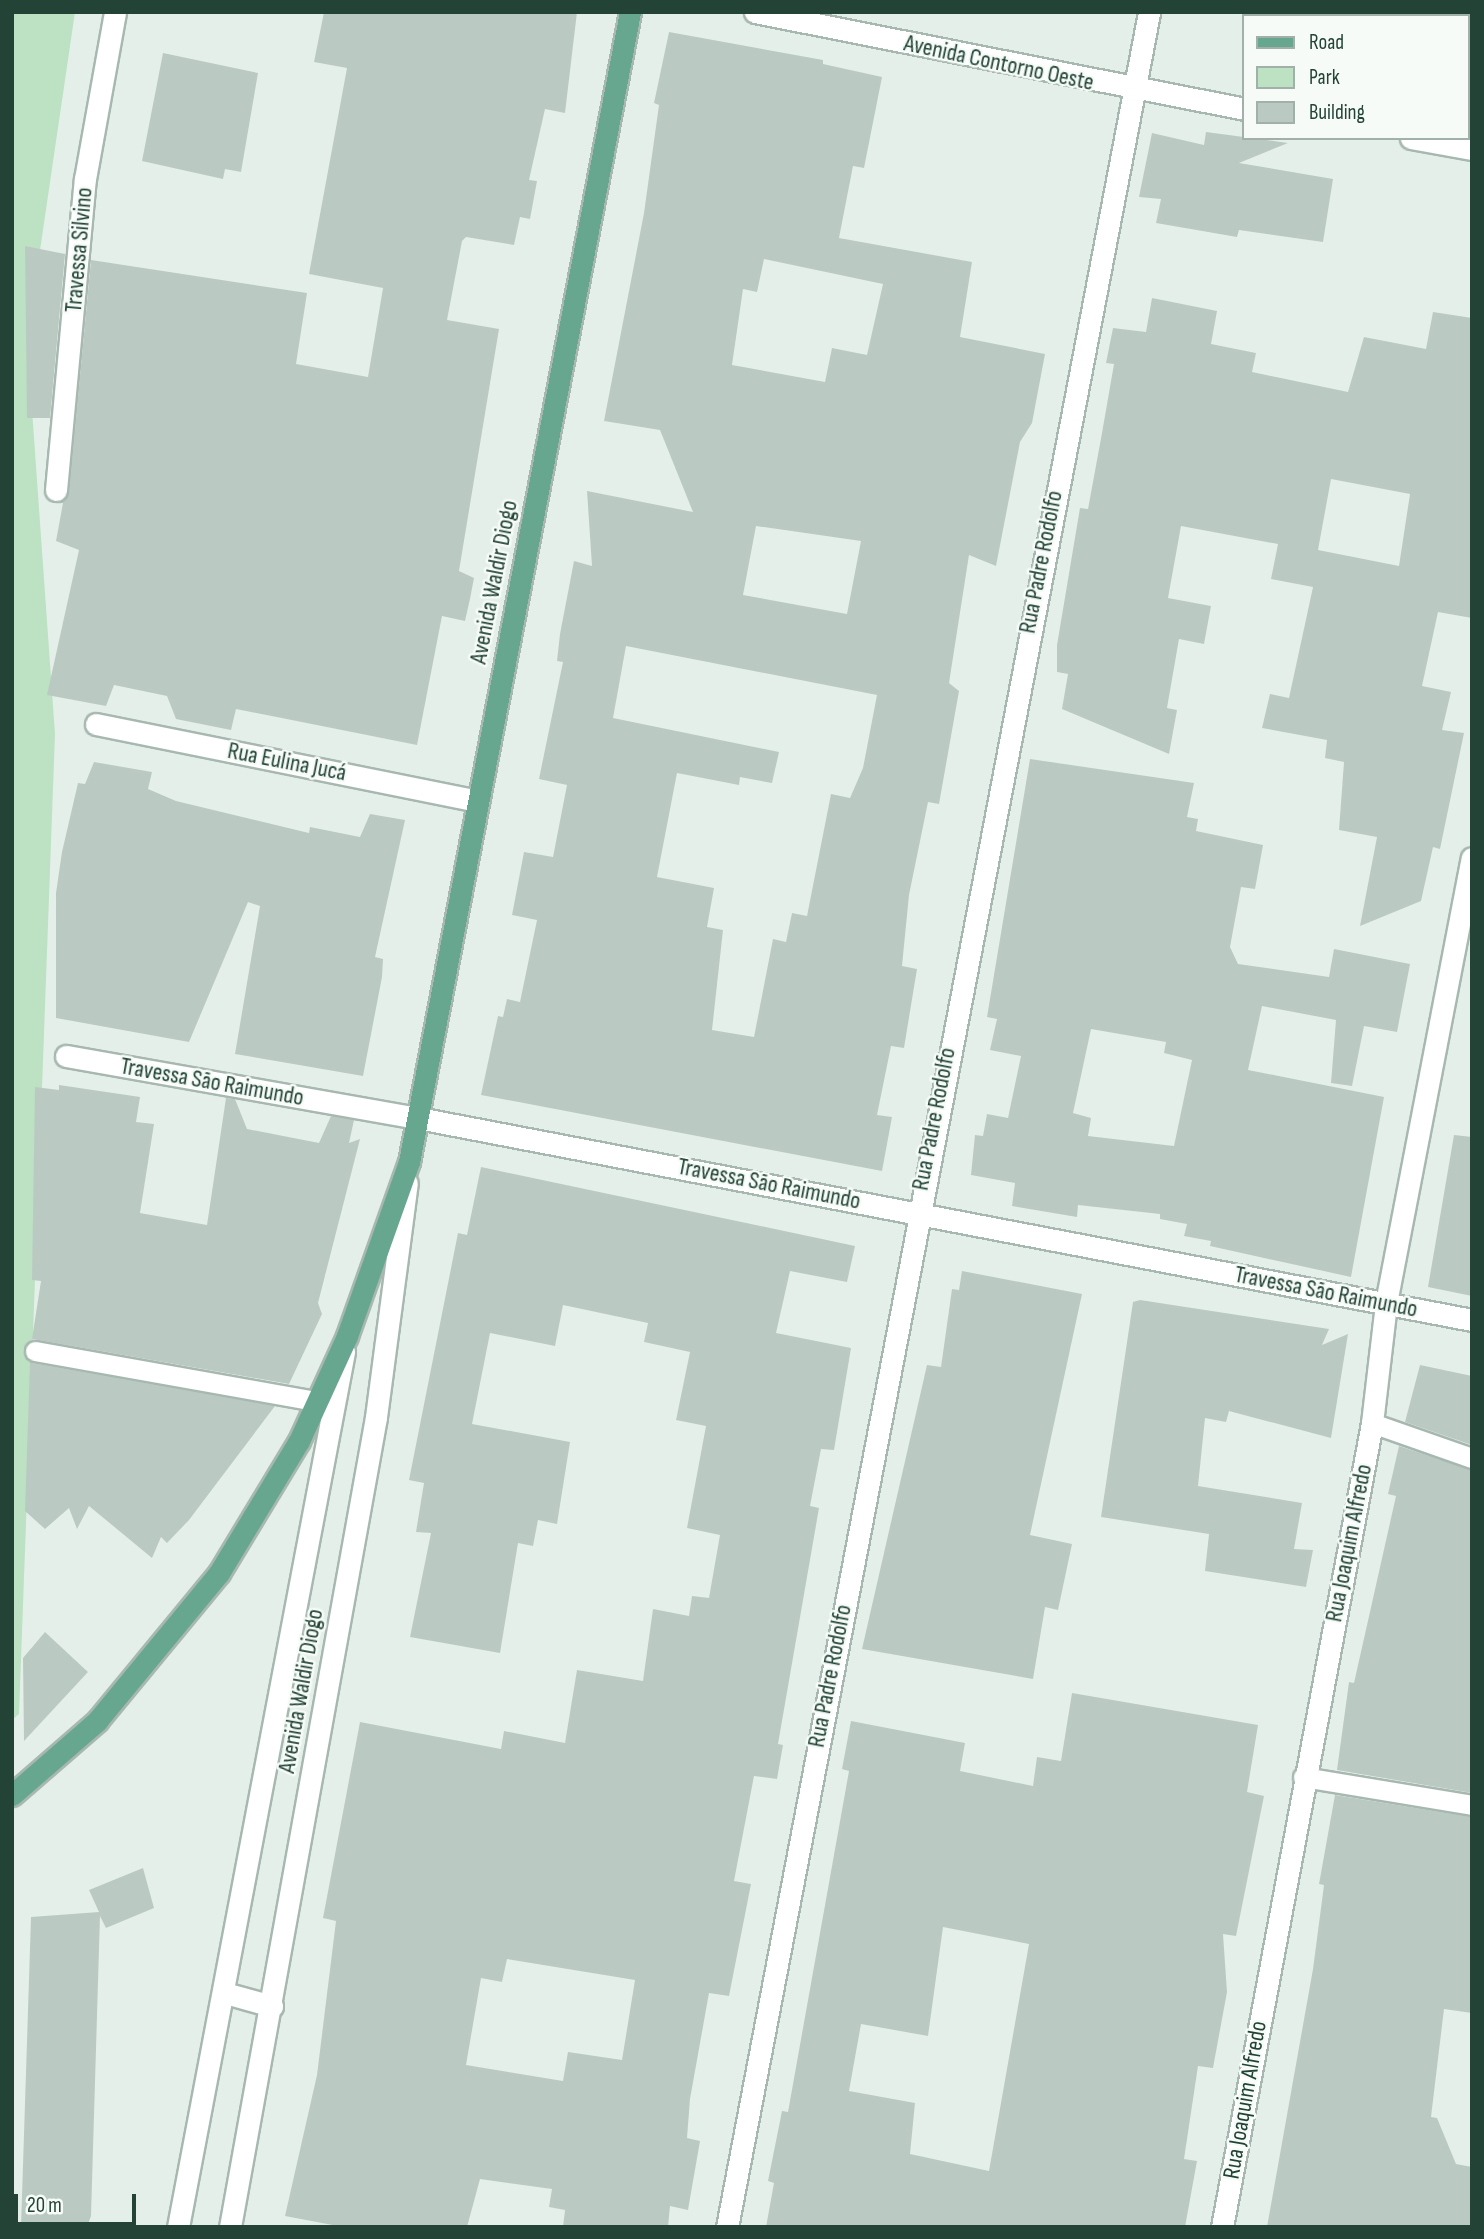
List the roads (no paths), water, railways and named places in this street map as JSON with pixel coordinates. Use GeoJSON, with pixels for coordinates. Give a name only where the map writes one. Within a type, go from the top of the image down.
{"type":"FeatureCollection","features":[{"type":"Feature","properties":{"kind":"main road","name":"Avenida Waldir Diogo"},"geometry":{"type":"LineString","coordinates":[[12,1795],[97,1721],[219,1573],[317,1401],[347,1336],[409,1163],[630,12]]}},
{"type":"Feature","properties":{"kind":"street","name":"Travessa Silvino"},"geometry":{"type":"LineString","coordinates":[[56,490],[86,180],[115,12]]}},
{"type":"Feature","properties":{"kind":"street","name":"Avenida Contorno Oeste"},"geometry":{"type":"LineString","coordinates":[[755,12],[1132,90],[1242,109]]}},
{"type":"Feature","properties":{"kind":"street","name":"Rua Padre Rodolfo"},"geometry":{"type":"LineString","coordinates":[[727,2227],[916,1212],[1149,12]]}},
{"type":"Feature","properties":{"kind":"street"},"geometry":{"type":"LineString","coordinates":[[1421,140],[1472,149]]}},
{"type":"Feature","properties":{"kind":"street","name":"Rua Eulina Jucá"},"geometry":{"type":"LineString","coordinates":[[96,724],[478,801]]}},
{"type":"Feature","properties":{"kind":"street","name":"Rua Joaquim Alfredo"},"geometry":{"type":"LineString","coordinates":[[1222,2227],[1372,1423],[1386,1303],[1472,858]]}},
{"type":"Feature","properties":{"kind":"street","name":"Travessa São Raimundo"},"geometry":{"type":"LineString","coordinates":[[66,1056],[418,1118],[1472,1320]]}},
{"type":"Feature","properties":{"kind":"street","name":"Avenida Waldir Diogo"},"geometry":{"type":"LineString","coordinates":[[230,2227],[272,2006],[376,1417],[409,1163]]}},
{"type":"Feature","properties":{"kind":"street","name":"Avenida Waldir Diogo"},"geometry":{"type":"LineString","coordinates":[[178,2227],[225,1993],[347,1336]]}},
{"type":"Feature","properties":{"kind":"street"},"geometry":{"type":"LineString","coordinates":[[225,1993],[272,2006]]}},
{"type":"Feature","properties":{"kind":"lane"},"geometry":{"type":"LineString","coordinates":[[35,1351],[317,1401]]}},
{"type":"Feature","properties":{"kind":"lane"},"geometry":{"type":"LineString","coordinates":[[1372,1423],[1472,1458]]}},
{"type":"Feature","properties":{"kind":"lane"},"geometry":{"type":"LineString","coordinates":[[1304,1777],[1472,1805]]}}]}
